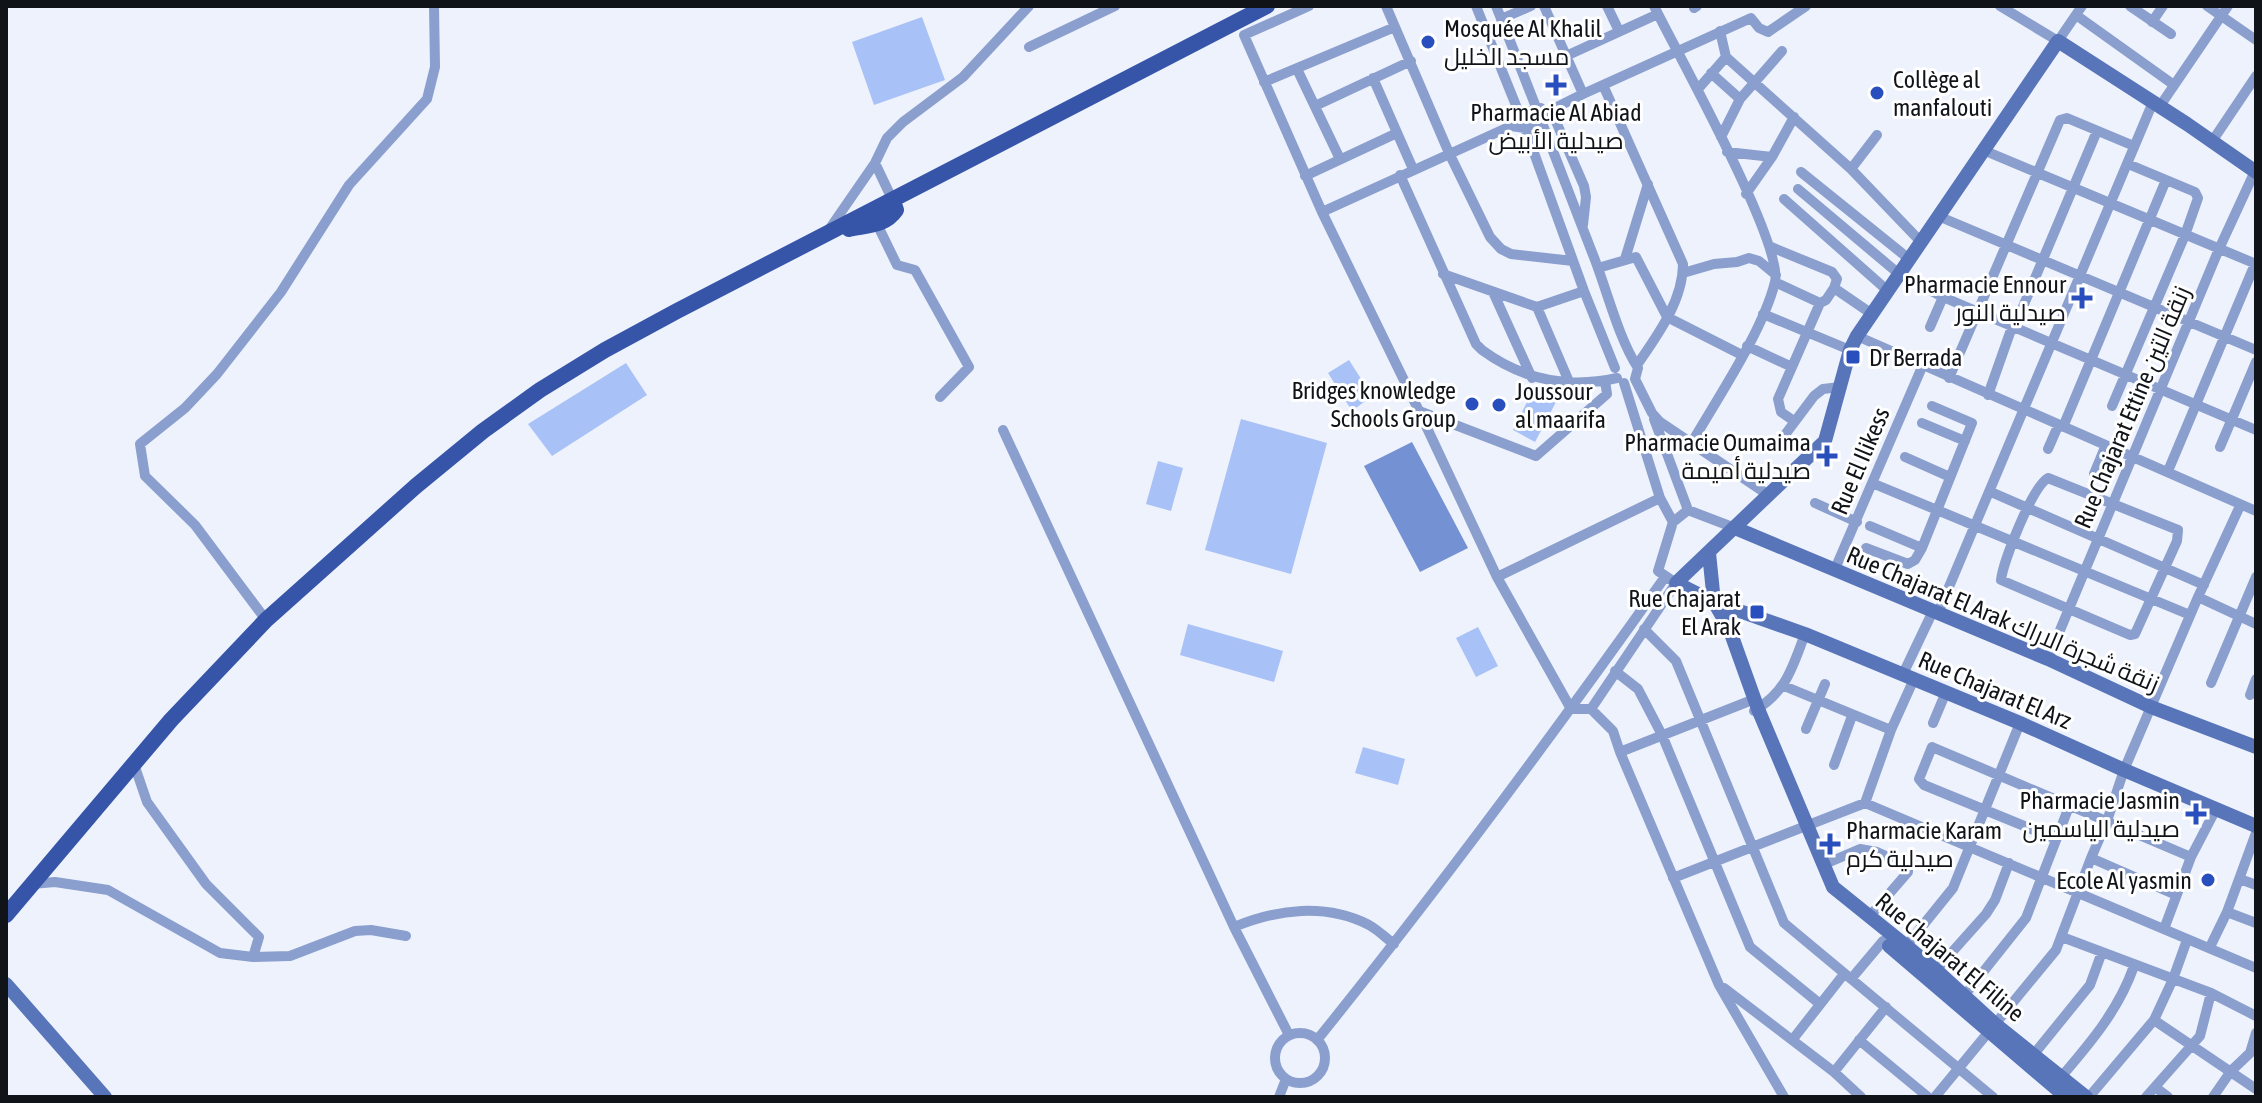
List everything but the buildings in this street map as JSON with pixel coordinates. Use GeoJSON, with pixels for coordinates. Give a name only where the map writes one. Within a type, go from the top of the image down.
{"type":"FeatureCollection","features":[{"type":"Feature","properties":{"kind":"main road"},"geometry":{"type":"LineString","coordinates":[[6,915],[134,764],[266,620],[416,486],[483,431],[540,390],[605,350],[893,201],[1241,28],[1267,6]]}},
{"type":"Feature","properties":{"kind":"main road"},"geometry":{"type":"LineString","coordinates":[[825,236],[877,224],[895,212],[893,201]]}},
{"type":"Feature","properties":{"kind":"street"},"geometry":{"type":"LineString","coordinates":[[266,620],[195,525],[145,476],[140,444],[185,408],[211,381],[281,292],[349,185],[427,99],[435,67],[434,6]]}},
{"type":"Feature","properties":{"kind":"street"},"geometry":{"type":"LineString","coordinates":[[825,236],[895,129],[963,77],[1029,6]]}},
{"type":"Feature","properties":{"kind":"street"},"geometry":{"type":"LineString","coordinates":[[1029,47],[1115,6]]}},
{"type":"Feature","properties":{"kind":"street"},"geometry":{"type":"LineString","coordinates":[[1309,6],[1241,28],[1305,176],[1497,577],[1571,709]]}},
{"type":"Feature","properties":{"kind":"street"},"geometry":{"type":"LineString","coordinates":[[1386,6],[1483,228],[1501,249],[1511,254],[1573,261]]}},
{"type":"Feature","properties":{"kind":"street"},"geometry":{"type":"LineString","coordinates":[[1476,6],[1520,114],[1584,291],[1624,378],[1649,408],[1691,444],[1767,494]]}},
{"type":"Feature","properties":{"kind":"street"},"geometry":{"type":"LineString","coordinates":[[1400,175],[1476,344],[1490,356],[1532,378],[1570,384],[1624,378],[1639,371],[1496,6]]}},
{"type":"Feature","properties":{"kind":"street"},"geometry":{"type":"LineString","coordinates":[[1501,19],[1531,6]]}},
{"type":"Feature","properties":{"kind":"street"},"geometry":{"type":"LineString","coordinates":[[1544,6],[1583,94]]}},
{"type":"Feature","properties":{"kind":"street"},"geometry":{"type":"LineString","coordinates":[[1607,6],[1619,31]]}},
{"type":"Feature","properties":{"kind":"street"},"geometry":{"type":"LineString","coordinates":[[1743,6],[1759,28],[1768,32],[1805,6]]}},
{"type":"Feature","properties":{"kind":"street"},"geometry":{"type":"LineString","coordinates":[[2000,6],[2013,10],[2256,171]]}},
{"type":"Feature","properties":{"kind":"street"},"geometry":{"type":"LineString","coordinates":[[2130,6],[2171,34]]}},
{"type":"Feature","properties":{"kind":"street"},"geometry":{"type":"LineString","coordinates":[[2152,22],[2163,6]]}},
{"type":"Feature","properties":{"kind":"street"},"geometry":{"type":"LineString","coordinates":[[2207,6],[2256,40]]}},
{"type":"Feature","properties":{"kind":"street"},"geometry":{"type":"LineString","coordinates":[[1865,803],[1908,676],[1991,492],[2134,146],[2156,104],[2174,85],[2228,6]]}},
{"type":"Feature","properties":{"kind":"street"},"geometry":{"type":"LineString","coordinates":[[1566,56],[1656,10],[1698,89],[1771,247],[1776,278],[1763,314],[1691,444]]}},
{"type":"Feature","properties":{"kind":"street"},"geometry":{"type":"LineString","coordinates":[[1317,1040],[1394,944],[1670,580],[1709,553],[1825,441],[1854,343],[2079,11],[2174,85]]}},
{"type":"Feature","properties":{"kind":"street"},"geometry":{"type":"LineString","coordinates":[[1511,126],[1525,128],[1583,94],[1751,18]]}},
{"type":"Feature","properties":{"kind":"street"},"geometry":{"type":"LineString","coordinates":[[1264,82],[1395,27]]}},
{"type":"Feature","properties":{"kind":"street"},"geometry":{"type":"LineString","coordinates":[[1720,31],[1726,57],[1851,169],[1921,242]]}},
{"type":"Feature","properties":{"kind":"street"},"geometry":{"type":"LineString","coordinates":[[1721,137],[1740,99],[1782,51]]}},
{"type":"Feature","properties":{"kind":"street"},"geometry":{"type":"LineString","coordinates":[[1698,89],[1726,57]]}},
{"type":"Feature","properties":{"kind":"street"},"geometry":{"type":"LineString","coordinates":[[1315,106],[1411,61]]}},
{"type":"Feature","properties":{"kind":"street"},"geometry":{"type":"LineString","coordinates":[[1297,69],[1340,159]]}},
{"type":"Feature","properties":{"kind":"street"},"geometry":{"type":"LineString","coordinates":[[1711,73],[1740,99]]}},
{"type":"Feature","properties":{"kind":"street"},"geometry":{"type":"LineString","coordinates":[[2213,140],[2256,76]]}},
{"type":"Feature","properties":{"kind":"street"},"geometry":{"type":"LineString","coordinates":[[1373,78],[1413,169]]}},
{"type":"Feature","properties":{"kind":"street"},"geometry":{"type":"LineString","coordinates":[[1603,85],[1682,258],[1683,273],[1667,317],[1634,363]]}},
{"type":"Feature","properties":{"kind":"street"},"geometry":{"type":"LineString","coordinates":[[1322,212],[1511,126],[1520,114],[1537,108],[1551,110]]}},
{"type":"Feature","properties":{"kind":"street"},"geometry":{"type":"LineString","coordinates":[[1551,110],[1584,186],[1583,228]]}},
{"type":"Feature","properties":{"kind":"street"},"geometry":{"type":"LineString","coordinates":[[1746,194],[1772,157],[1794,117]]}},
{"type":"Feature","properties":{"kind":"street"},"geometry":{"type":"LineString","coordinates":[[1949,378],[2062,118],[2134,146]]}},
{"type":"Feature","properties":{"kind":"street"},"geometry":{"type":"LineString","coordinates":[[1988,395],[2041,260],[2097,131]]}},
{"type":"Feature","properties":{"kind":"street"},"geometry":{"type":"LineString","coordinates":[[1305,176],[1397,133]]}},
{"type":"Feature","properties":{"kind":"street"},"geometry":{"type":"LineString","coordinates":[[1851,169],[1877,135]]}},
{"type":"Feature","properties":{"kind":"street"},"geometry":{"type":"LineString","coordinates":[[1983,150],[2256,264],[2168,471]]}},
{"type":"Feature","properties":{"kind":"street"},"geometry":{"type":"LineString","coordinates":[[1727,152],[1772,157]]}},
{"type":"Feature","properties":{"kind":"street"},"geometry":{"type":"LineString","coordinates":[[875,163],[893,201]]}},
{"type":"Feature","properties":{"kind":"street"},"geometry":{"type":"LineString","coordinates":[[2112,406],[2185,235],[2198,196],[2128,164]]}},
{"type":"Feature","properties":{"kind":"street","name":"Rue Chajarat Ettine زنقة التين"},"geometry":{"type":"LineString","coordinates":[[2048,659],[2219,249],[2256,171]]}},
{"type":"Feature","properties":{"kind":"street"},"geometry":{"type":"LineString","coordinates":[[1801,172],[1909,259]]}},
{"type":"Feature","properties":{"kind":"street"},"geometry":{"type":"LineString","coordinates":[[2048,449],[2091,360],[2166,180]]}},
{"type":"Feature","properties":{"kind":"street"},"geometry":{"type":"LineString","coordinates":[[1625,259],[1648,184]]}},
{"type":"Feature","properties":{"kind":"street"},"geometry":{"type":"LineString","coordinates":[[1798,189],[1899,274],[1976,312],[2256,430]]}},
{"type":"Feature","properties":{"kind":"street"},"geometry":{"type":"LineString","coordinates":[[1784,199],[1888,291]]}},
{"type":"Feature","properties":{"kind":"street"},"geometry":{"type":"LineString","coordinates":[[1938,216],[2256,350]]}},
{"type":"Feature","properties":{"kind":"street"},"geometry":{"type":"LineString","coordinates":[[877,224],[897,265],[915,270],[969,367],[940,397]]}},
{"type":"Feature","properties":{"kind":"street"},"geometry":{"type":"LineString","coordinates":[[1771,247],[1832,272],[1837,279],[1826,300],[1820,303],[1778,399],[1778,406],[1794,421]]}},
{"type":"Feature","properties":{"kind":"street"},"geometry":{"type":"LineString","coordinates":[[1683,273],[1749,258],[1759,261],[1776,278],[1820,303]]}},
{"type":"Feature","properties":{"kind":"street"},"geometry":{"type":"LineString","coordinates":[[1598,268],[1625,259],[1637,259],[1667,317],[1744,351],[1792,367]]}},
{"type":"Feature","properties":{"kind":"street"},"geometry":{"type":"LineString","coordinates":[[1443,274],[1537,307],[1584,291]]}},
{"type":"Feature","properties":{"kind":"street"},"geometry":{"type":"LineString","coordinates":[[1834,288],[1872,314]]}},
{"type":"Feature","properties":{"kind":"street"},"geometry":{"type":"LineString","coordinates":[[1493,292],[1532,378]]}},
{"type":"Feature","properties":{"kind":"street"},"geometry":{"type":"LineString","coordinates":[[1930,327],[1943,297]]}},
{"type":"Feature","properties":{"kind":"street"},"geometry":{"type":"LineString","coordinates":[[1537,307],[1570,384]]}},
{"type":"Feature","properties":{"kind":"street"},"geometry":{"type":"LineString","coordinates":[[1763,314],[1806,333],[1854,343],[1922,367],[2256,511]]}},
{"type":"Feature","properties":{"kind":"street"},"geometry":{"type":"LineString","coordinates":[[1634,363],[1621,361],[1624,378],[1660,498],[1673,522]]}},
{"type":"Feature","properties":{"kind":"street"},"geometry":{"type":"LineString","coordinates":[[2220,447],[2256,362]]}},
{"type":"Feature","properties":{"kind":"street","name":"Rue El Ilikess"},"geometry":{"type":"LineString","coordinates":[[1835,569],[1922,367]]}},
{"type":"Feature","properties":{"kind":"street"},"geometry":{"type":"LineString","coordinates":[[1419,411],[1536,456],[1607,394],[1605,381]]}},
{"type":"Feature","properties":{"kind":"street"},"geometry":{"type":"LineString","coordinates":[[1775,448],[1819,392],[1840,387]]}},
{"type":"Feature","properties":{"kind":"street"},"geometry":{"type":"LineString","coordinates":[[1866,548],[1908,564],[1915,560],[1922,548],[1971,421],[1932,406]]}},
{"type":"Feature","properties":{"kind":"street"},"geometry":{"type":"LineString","coordinates":[[1649,408],[1688,510],[1735,528]]}},
{"type":"Feature","properties":{"kind":"street"},"geometry":{"type":"LineString","coordinates":[[1922,423],[1965,441]]}},
{"type":"Feature","properties":{"kind":"street"},"geometry":{"type":"LineString","coordinates":[[1003,430],[1234,927],[1289,1035]]}},
{"type":"Feature","properties":{"kind":"street"},"geometry":{"type":"LineString","coordinates":[[2094,474],[2106,445]]}},
{"type":"Feature","properties":{"kind":"street"},"geometry":{"type":"LineString","coordinates":[[1905,457],[1950,477]]}},
{"type":"Feature","properties":{"kind":"street"},"geometry":{"type":"LineString","coordinates":[[2048,478],[2178,530],[2177,541],[2138,630],[2132,635],[2001,580],[2028,508],[2042,482],[2048,478]]}},
{"type":"Feature","properties":{"kind":"street"},"geometry":{"type":"LineString","coordinates":[[1872,483],[2190,615]]}},
{"type":"Feature","properties":{"kind":"street"},"geometry":{"type":"LineString","coordinates":[[1991,492],[2204,585]]}},
{"type":"Feature","properties":{"kind":"street"},"geometry":{"type":"LineString","coordinates":[[1497,577],[1660,498]]}},
{"type":"Feature","properties":{"kind":"street"},"geometry":{"type":"LineString","coordinates":[[1815,503],[1857,522]]}},
{"type":"Feature","properties":{"kind":"street"},"geometry":{"type":"LineString","coordinates":[[1935,1097],[2056,950],[2124,770],[2240,506]]}},
{"type":"Feature","properties":{"kind":"street"},"geometry":{"type":"LineString","coordinates":[[1688,510],[1673,522],[1658,571],[1717,606]]}},
{"type":"Feature","properties":{"kind":"street"},"geometry":{"type":"LineString","coordinates":[[1870,526],[1922,548]]}},
{"type":"Feature","properties":{"kind":"street","name":"Rue Chajarat El Arak زنقة شجرة الاراك"},"geometry":{"type":"LineString","coordinates":[[1735,528],[2048,659],[2151,707],[2256,747]]}},
{"type":"Feature","properties":{"kind":"street","name":"Rue Chajarat El Filine"},"geometry":{"type":"LineString","coordinates":[[1709,553],[1720,624],[1752,708],[1804,826],[1827,892],[1883,941],[1936,970],[1964,996],[1991,1028],[2034,1054],[2087,1097]]}},
{"type":"Feature","properties":{"kind":"street"},"geometry":{"type":"LineString","coordinates":[[2211,683],[2256,577]]}},
{"type":"Feature","properties":{"kind":"street"},"geometry":{"type":"LineString","coordinates":[[1591,709],[1644,629],[1670,580]]}},
{"type":"Feature","properties":{"kind":"street"},"geometry":{"type":"LineString","coordinates":[[2198,597],[2256,624]]}},
{"type":"Feature","properties":{"kind":"street","name":"Rue Chajarat El Arz"},"geometry":{"type":"LineString","coordinates":[[1717,606],[1805,634],[1908,676],[2256,826]]}},
{"type":"Feature","properties":{"kind":"street"},"geometry":{"type":"LineString","coordinates":[[1644,629],[1676,661],[1784,923],[1993,1097]]}},
{"type":"Feature","properties":{"kind":"street"},"geometry":{"type":"LineString","coordinates":[[1620,752],[1701,720],[1752,708],[1784,686],[1805,634]]}},
{"type":"Feature","properties":{"kind":"street"},"geometry":{"type":"LineString","coordinates":[[1615,671],[1638,689],[1662,735],[1750,947],[1820,1004]]}},
{"type":"Feature","properties":{"kind":"street"},"geometry":{"type":"LineString","coordinates":[[2250,695],[2256,679]]}},
{"type":"Feature","properties":{"kind":"street"},"geometry":{"type":"LineString","coordinates":[[1806,729],[1825,684]]}},
{"type":"Feature","properties":{"kind":"street"},"geometry":{"type":"LineString","coordinates":[[1784,686],[1891,730]]}},
{"type":"Feature","properties":{"kind":"street"},"geometry":{"type":"LineString","coordinates":[[1933,723],[1946,692]]}},
{"type":"Feature","properties":{"kind":"street"},"geometry":{"type":"LineString","coordinates":[[1571,709],[1591,709],[1613,731],[1719,985],[1784,1097]]}},
{"type":"Feature","properties":{"kind":"street"},"geometry":{"type":"LineString","coordinates":[[1834,765],[1852,716]]}},
{"type":"Feature","properties":{"kind":"street"},"geometry":{"type":"LineString","coordinates":[[1902,951],[1953,888],[2020,723]]}},
{"type":"Feature","properties":{"kind":"street"},"geometry":{"type":"LineString","coordinates":[[2056,839],[1921,782],[1919,779],[1932,747],[2191,857]]}},
{"type":"Feature","properties":{"kind":"street"},"geometry":{"type":"LineString","coordinates":[[134,764],[147,802],[206,884],[259,937],[253,957]]}},
{"type":"Feature","properties":{"kind":"street"},"geometry":{"type":"LineString","coordinates":[[1673,878],[1865,803],[1971,845],[2041,878],[2256,968]]}},
{"type":"Feature","properties":{"kind":"street"},"geometry":{"type":"LineString","coordinates":[[1964,996],[2020,927],[2070,804]]}},
{"type":"Feature","properties":{"kind":"street"},"geometry":{"type":"LineString","coordinates":[[2164,929],[2191,857],[2216,809]]}},
{"type":"Feature","properties":{"kind":"street","name":"Rue Chajarat El Filine"},"geometry":{"type":"LineString","coordinates":[[1804,826],[1838,893],[1869,917],[1902,951],[2066,1097]]}},
{"type":"Feature","properties":{"kind":"street"},"geometry":{"type":"LineString","coordinates":[[2210,947],[2227,912],[2256,833]]}},
{"type":"Feature","properties":{"kind":"street"},"geometry":{"type":"LineString","coordinates":[[1825,864],[1860,849],[1877,852],[1908,866],[1908,872],[1869,917]]}},
{"type":"Feature","properties":{"kind":"street"},"geometry":{"type":"LineString","coordinates":[[2091,858],[2176,895]]}},
{"type":"Feature","properties":{"kind":"street"},"geometry":{"type":"LineString","coordinates":[[1936,970],[1986,914],[1995,900],[2009,863]]}},
{"type":"Feature","properties":{"kind":"street"},"geometry":{"type":"LineString","coordinates":[[2240,879],[2256,885]]}},
{"type":"Feature","properties":{"kind":"street"},"geometry":{"type":"LineString","coordinates":[[32,884],[55,882],[108,890],[220,953],[253,957],[290,956],[355,931],[371,930],[406,936]]}},
{"type":"Feature","properties":{"kind":"street"},"geometry":{"type":"LineString","coordinates":[[1234,927],[1259,917],[1311,910],[1369,925],[1394,944]]}},
{"type":"Feature","properties":{"kind":"street"},"geometry":{"type":"LineString","coordinates":[[2227,912],[2256,923]]}},
{"type":"Feature","properties":{"kind":"street"},"geometry":{"type":"LineString","coordinates":[[2062,937],[2211,993],[2256,1016]]}},
{"type":"Feature","properties":{"kind":"street"},"geometry":{"type":"LineString","coordinates":[[2087,1097],[2154,1020],[2187,940]]}},
{"type":"Feature","properties":{"kind":"street"},"geometry":{"type":"LineString","coordinates":[[1793,1039],[1820,1004],[1883,941]]}},
{"type":"Feature","properties":{"kind":"street"},"geometry":{"type":"LineString","coordinates":[[2034,1054],[2090,985],[2102,952]]}},
{"type":"Feature","properties":{"kind":"street"},"geometry":{"type":"LineString","coordinates":[[2062,1076],[2113,1014],[2125,993],[2134,966]]}},
{"type":"Feature","properties":{"kind":"street"},"geometry":{"type":"LineString","coordinates":[[6,984],[105,1097]]}},
{"type":"Feature","properties":{"kind":"street"},"geometry":{"type":"LineString","coordinates":[[1719,985],[1793,1039],[1834,1072],[1857,1096]]}},
{"type":"Feature","properties":{"kind":"street"},"geometry":{"type":"LineString","coordinates":[[2146,1097],[2200,1036],[2211,993]]}},
{"type":"Feature","properties":{"kind":"street"},"geometry":{"type":"LineString","coordinates":[[1834,1072],[1886,1007]]}},
{"type":"Feature","properties":{"kind":"street"},"geometry":{"type":"LineString","coordinates":[[2154,1020],[2256,1089]]}},
{"type":"Feature","properties":{"kind":"street"},"geometry":{"type":"LineString","coordinates":[[2213,1097],[2231,1071],[2250,1053],[2256,1033]]}},
{"type":"Feature","properties":{"kind":"street"},"geometry":{"type":"LineString","coordinates":[[1306,1034],[1317,1040],[1325,1060],[1318,1076],[1303,1084],[1286,1079],[1277,1069],[1277,1046],[1289,1035],[1306,1034]]}},
{"type":"Feature","properties":{"kind":"street"},"geometry":{"type":"LineString","coordinates":[[1859,1040],[1928,1097]]}},
{"type":"Feature","properties":{"kind":"street"},"geometry":{"type":"LineString","coordinates":[[1279,1097],[1286,1079]]}},
{"type":"Feature","properties":{"kind":"street"},"geometry":{"type":"LineString","coordinates":[[2155,1087],[2168,1097]]}},
{"type":"Feature","properties":{"kind":"shaded area"},"geometry":{"type":"Polygon","coordinates":[[[922,17],[945,80],[874,105],[852,42],[922,17]]]}},
{"type":"Feature","properties":{"kind":"shaded area"},"geometry":{"type":"Polygon","coordinates":[[[1349,360],[1372,396],[1352,411],[1328,373],[1349,360]]]}},
{"type":"Feature","properties":{"kind":"shaded area"},"geometry":{"type":"Polygon","coordinates":[[[626,363],[647,395],[552,456],[528,424],[626,363]]]}},
{"type":"Feature","properties":{"kind":"shaded area"},"geometry":{"type":"Polygon","coordinates":[[[1533,390],[1556,402],[1535,442],[1513,430],[1533,390]]]}},
{"type":"Feature","properties":{"kind":"shaded area"},"geometry":{"type":"Polygon","coordinates":[[[1241,419],[1327,443],[1291,574],[1205,550],[1241,419]]]}},
{"type":"Feature","properties":{"kind":"shaded area"},"geometry":{"type":"Polygon","coordinates":[[[1412,442],[1468,548],[1420,572],[1364,466],[1412,442]]]}},
{"type":"Feature","properties":{"kind":"shaded area"},"geometry":{"type":"Polygon","coordinates":[[[1158,461],[1183,468],[1171,511],[1146,504],[1158,461]]]}},
{"type":"Feature","properties":{"kind":"shaded area"},"geometry":{"type":"Polygon","coordinates":[[[1188,624],[1283,651],[1274,682],[1180,655],[1188,624]]]}},
{"type":"Feature","properties":{"kind":"shaded area"},"geometry":{"type":"Polygon","coordinates":[[[1478,627],[1498,666],[1476,677],[1456,638],[1478,627]]]}},
{"type":"Feature","properties":{"kind":"shaded area"},"geometry":{"type":"Polygon","coordinates":[[[1363,747],[1405,759],[1398,785],[1355,773],[1363,747]]]}},
{"type":"Feature","properties":{"kind":"place","name":"Mosquée Al Khalil مسجد الخليل"},"geometry":{"type":"Point","coordinates":[1428,42]}},
{"type":"Feature","properties":{"kind":"place","name":"Pharmacie Al Abiad صيدلية الأبيض"},"geometry":{"type":"Point","coordinates":[1556,85]}},
{"type":"Feature","properties":{"kind":"place","name":"Collège al manfalouti"},"geometry":{"type":"Point","coordinates":[1877,93]}},
{"type":"Feature","properties":{"kind":"place","name":"Pharmacie Ennour صيدلية النور"},"geometry":{"type":"Point","coordinates":[2082,298]}},
{"type":"Feature","properties":{"kind":"place","name":"Dr Berrada"},"geometry":{"type":"Point","coordinates":[1853,357]}},
{"type":"Feature","properties":{"kind":"place","name":"Bridges knowledge Schools Group"},"geometry":{"type":"Point","coordinates":[1472,404]}},
{"type":"Feature","properties":{"kind":"place","name":"Joussour al maarifa"},"geometry":{"type":"Point","coordinates":[1499,405]}},
{"type":"Feature","properties":{"kind":"place","name":"Pharmacie Oumaima صيدلية أميمة"},"geometry":{"type":"Point","coordinates":[1827,456]}},
{"type":"Feature","properties":{"kind":"place","name":"Rue Chajarat El Arak"},"geometry":{"type":"Point","coordinates":[1757,612]}},
{"type":"Feature","properties":{"kind":"place","name":"Pharmacie Jasmin صيدلية الياسمين"},"geometry":{"type":"Point","coordinates":[2196,814]}},
{"type":"Feature","properties":{"kind":"place","name":"Pharmacie Karam صيدلية كرم"},"geometry":{"type":"Point","coordinates":[1830,844]}},
{"type":"Feature","properties":{"kind":"place","name":"Ecole Al yasmin"},"geometry":{"type":"Point","coordinates":[2208,880]}}]}
